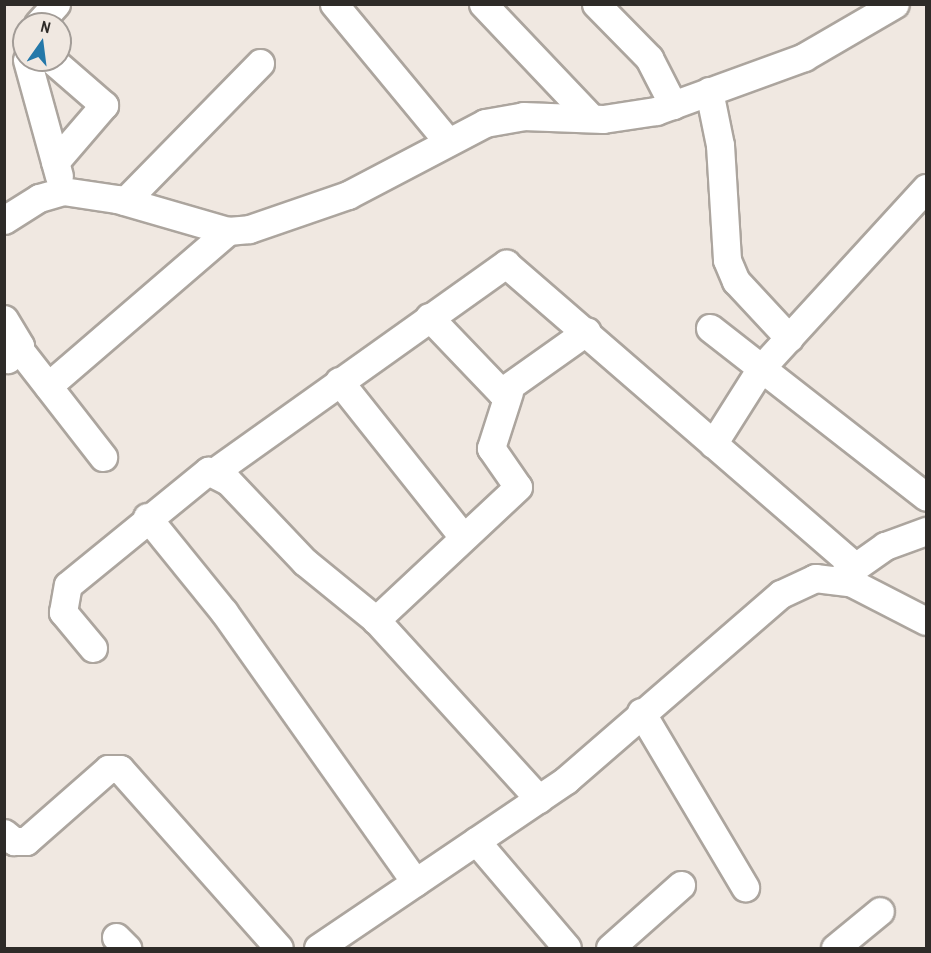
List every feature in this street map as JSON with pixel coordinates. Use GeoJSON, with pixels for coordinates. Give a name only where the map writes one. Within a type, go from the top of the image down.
{"type":"FeatureCollection","features":[{"type":"Feature","properties":{"kind":"street"},"geometry":{"type":"LineString","coordinates":[[334,4],[448,142]]}},
{"type":"Feature","properties":{"kind":"street"},"geometry":{"type":"LineString","coordinates":[[483,4],[591,118]]}},
{"type":"Feature","properties":{"kind":"street"},"geometry":{"type":"LineString","coordinates":[[596,4],[650,58],[673,105]]}},
{"type":"Feature","properties":{"kind":"street"},"geometry":{"type":"LineString","coordinates":[[48,386],[228,231],[348,195],[485,123],[524,116],[591,118],[673,105],[712,107],[895,4]]}},
{"type":"Feature","properties":{"kind":"street"},"geometry":{"type":"LineString","coordinates":[[125,201],[260,63]]}},
{"type":"Feature","properties":{"kind":"street"},"geometry":{"type":"LineString","coordinates":[[30,72],[63,191]]}},
{"type":"Feature","properties":{"kind":"street"},"geometry":{"type":"LineString","coordinates":[[55,162],[104,105],[66,72]]}},
{"type":"Feature","properties":{"kind":"street"},"geometry":{"type":"LineString","coordinates":[[712,107],[729,267],[789,338]]}},
{"type":"Feature","properties":{"kind":"street"},"geometry":{"type":"LineString","coordinates":[[713,444],[761,368],[927,188]]}},
{"type":"Feature","properties":{"kind":"street"},"geometry":{"type":"LineString","coordinates":[[4,220],[39,198],[63,191],[125,201],[228,231]]}},
{"type":"Feature","properties":{"kind":"street"},"geometry":{"type":"LineString","coordinates":[[93,648],[63,612],[68,585],[199,475],[214,472],[506,264],[587,331],[713,444],[846,572],[869,589],[927,621]]}},
{"type":"Feature","properties":{"kind":"street"},"geometry":{"type":"LineString","coordinates":[[429,317],[494,388],[509,392]]}},
{"type":"Feature","properties":{"kind":"street"},"geometry":{"type":"LineString","coordinates":[[4,319],[12,355],[48,386],[103,457]]}},
{"type":"Feature","properties":{"kind":"street"},"geometry":{"type":"LineString","coordinates":[[710,328],[927,497]]}},
{"type":"Feature","properties":{"kind":"street"},"geometry":{"type":"LineString","coordinates":[[376,620],[518,487],[491,448],[509,392],[587,331]]}},
{"type":"Feature","properties":{"kind":"street"},"geometry":{"type":"LineString","coordinates":[[339,381],[463,537]]}},
{"type":"Feature","properties":{"kind":"street"},"geometry":{"type":"LineString","coordinates":[[214,472],[313,570],[376,620],[539,799]]}},
{"type":"Feature","properties":{"kind":"street"},"geometry":{"type":"LineString","coordinates":[[147,517],[224,612],[416,882]]}},
{"type":"Feature","properties":{"kind":"street"},"geometry":{"type":"LineString","coordinates":[[318,948],[539,799],[781,594],[815,578],[846,572],[927,531]]}},
{"type":"Feature","properties":{"kind":"street"},"geometry":{"type":"LineString","coordinates":[[641,712],[745,887]]}},
{"type":"Feature","properties":{"kind":"street"},"geometry":{"type":"LineString","coordinates":[[4,833],[14,841],[26,841],[108,769],[120,769],[279,948]]}},
{"type":"Feature","properties":{"kind":"street"},"geometry":{"type":"LineString","coordinates":[[476,841],[567,948]]}},
{"type":"Feature","properties":{"kind":"street"},"geometry":{"type":"LineString","coordinates":[[610,948],[681,885]]}},
{"type":"Feature","properties":{"kind":"street"},"geometry":{"type":"LineString","coordinates":[[835,948],[880,911]]}}]}
